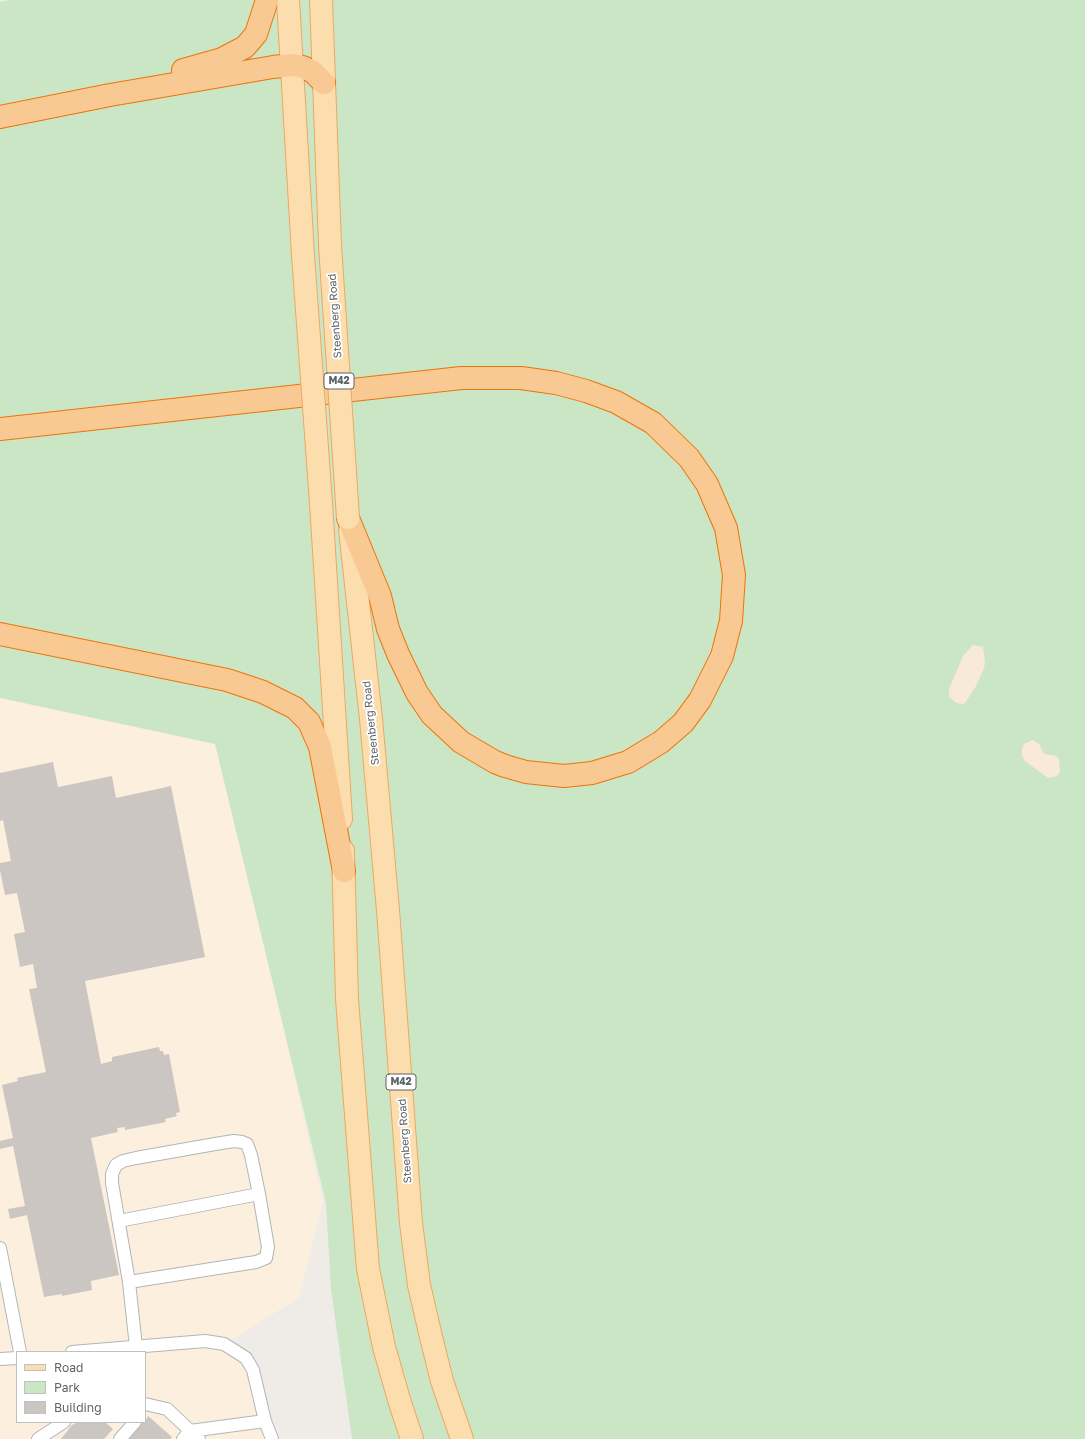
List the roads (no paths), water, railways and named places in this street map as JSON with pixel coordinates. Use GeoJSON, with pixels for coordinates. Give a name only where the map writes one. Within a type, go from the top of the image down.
{"type":"FeatureCollection","features":[{"type":"Feature","properties":{"kind":"highway"},"geometry":{"type":"LineString","coordinates":[[110,95],[177,71],[222,59],[245,47],[256,34],[267,0]]}},
{"type":"Feature","properties":{"kind":"highway"},"geometry":{"type":"LineString","coordinates":[[0,117],[110,95],[264,68],[292,65],[313,72],[324,83]]}},
{"type":"Feature","properties":{"kind":"highway"},"geometry":{"type":"LineString","coordinates":[[0,429],[461,378],[521,378],[556,383],[586,391],[630,409],[664,432],[689,458],[715,498],[726,528],[734,575],[731,621],[722,656],[700,700],[682,723],[661,742],[628,762],[592,773],[564,776],[526,772],[500,764],[471,749],[450,733],[432,714],[417,693],[398,654],[388,629],[380,596],[348,518]]}},
{"type":"Feature","properties":{"kind":"highway"},"geometry":{"type":"LineString","coordinates":[[0,634],[227,680],[263,692],[295,708],[310,722],[320,746],[344,871]]}},
{"type":"Feature","properties":{"kind":"main road","name":"M42"},"geometry":{"type":"LineString","coordinates":[[288,0],[303,255],[321,504],[344,871],[347,999],[368,1269],[384,1347],[412,1439]]}},
{"type":"Feature","properties":{"kind":"main road","name":"Steenberg Road"},"geometry":{"type":"LineString","coordinates":[[321,0],[330,244],[348,518],[369,704],[388,910],[411,1223],[419,1285],[431,1337],[442,1381],[462,1439]]}},
{"type":"Feature","properties":{"kind":"lane"},"geometry":{"type":"LineString","coordinates":[[129,1282],[256,1262],[266,1258],[268,1247],[250,1148],[242,1142],[216,1144],[136,1158],[123,1161],[116,1165],[112,1174],[129,1282],[136,1347]]}},
{"type":"Feature","properties":{"kind":"lane"},"geometry":{"type":"LineString","coordinates":[[119,1221],[259,1194]]}},
{"type":"Feature","properties":{"kind":"lane"},"geometry":{"type":"LineString","coordinates":[[0,1248],[20,1351]]}},
{"type":"Feature","properties":{"kind":"lane"},"geometry":{"type":"LineString","coordinates":[[85,1351],[205,1341],[224,1344],[246,1358],[253,1370],[265,1421],[272,1439]]}},
{"type":"Feature","properties":{"kind":"lane"},"geometry":{"type":"LineString","coordinates":[[0,1359],[16,1358]]}},
{"type":"Feature","properties":{"kind":"lane"},"geometry":{"type":"LineString","coordinates":[[146,1406],[167,1409],[190,1436],[265,1421]]}},
{"type":"Feature","properties":{"kind":"lane"},"geometry":{"type":"LineString","coordinates":[[38,1439],[62,1423]]}},
{"type":"Feature","properties":{"kind":"lane"},"geometry":{"type":"LineString","coordinates":[[120,1439],[134,1423]]}}]}
